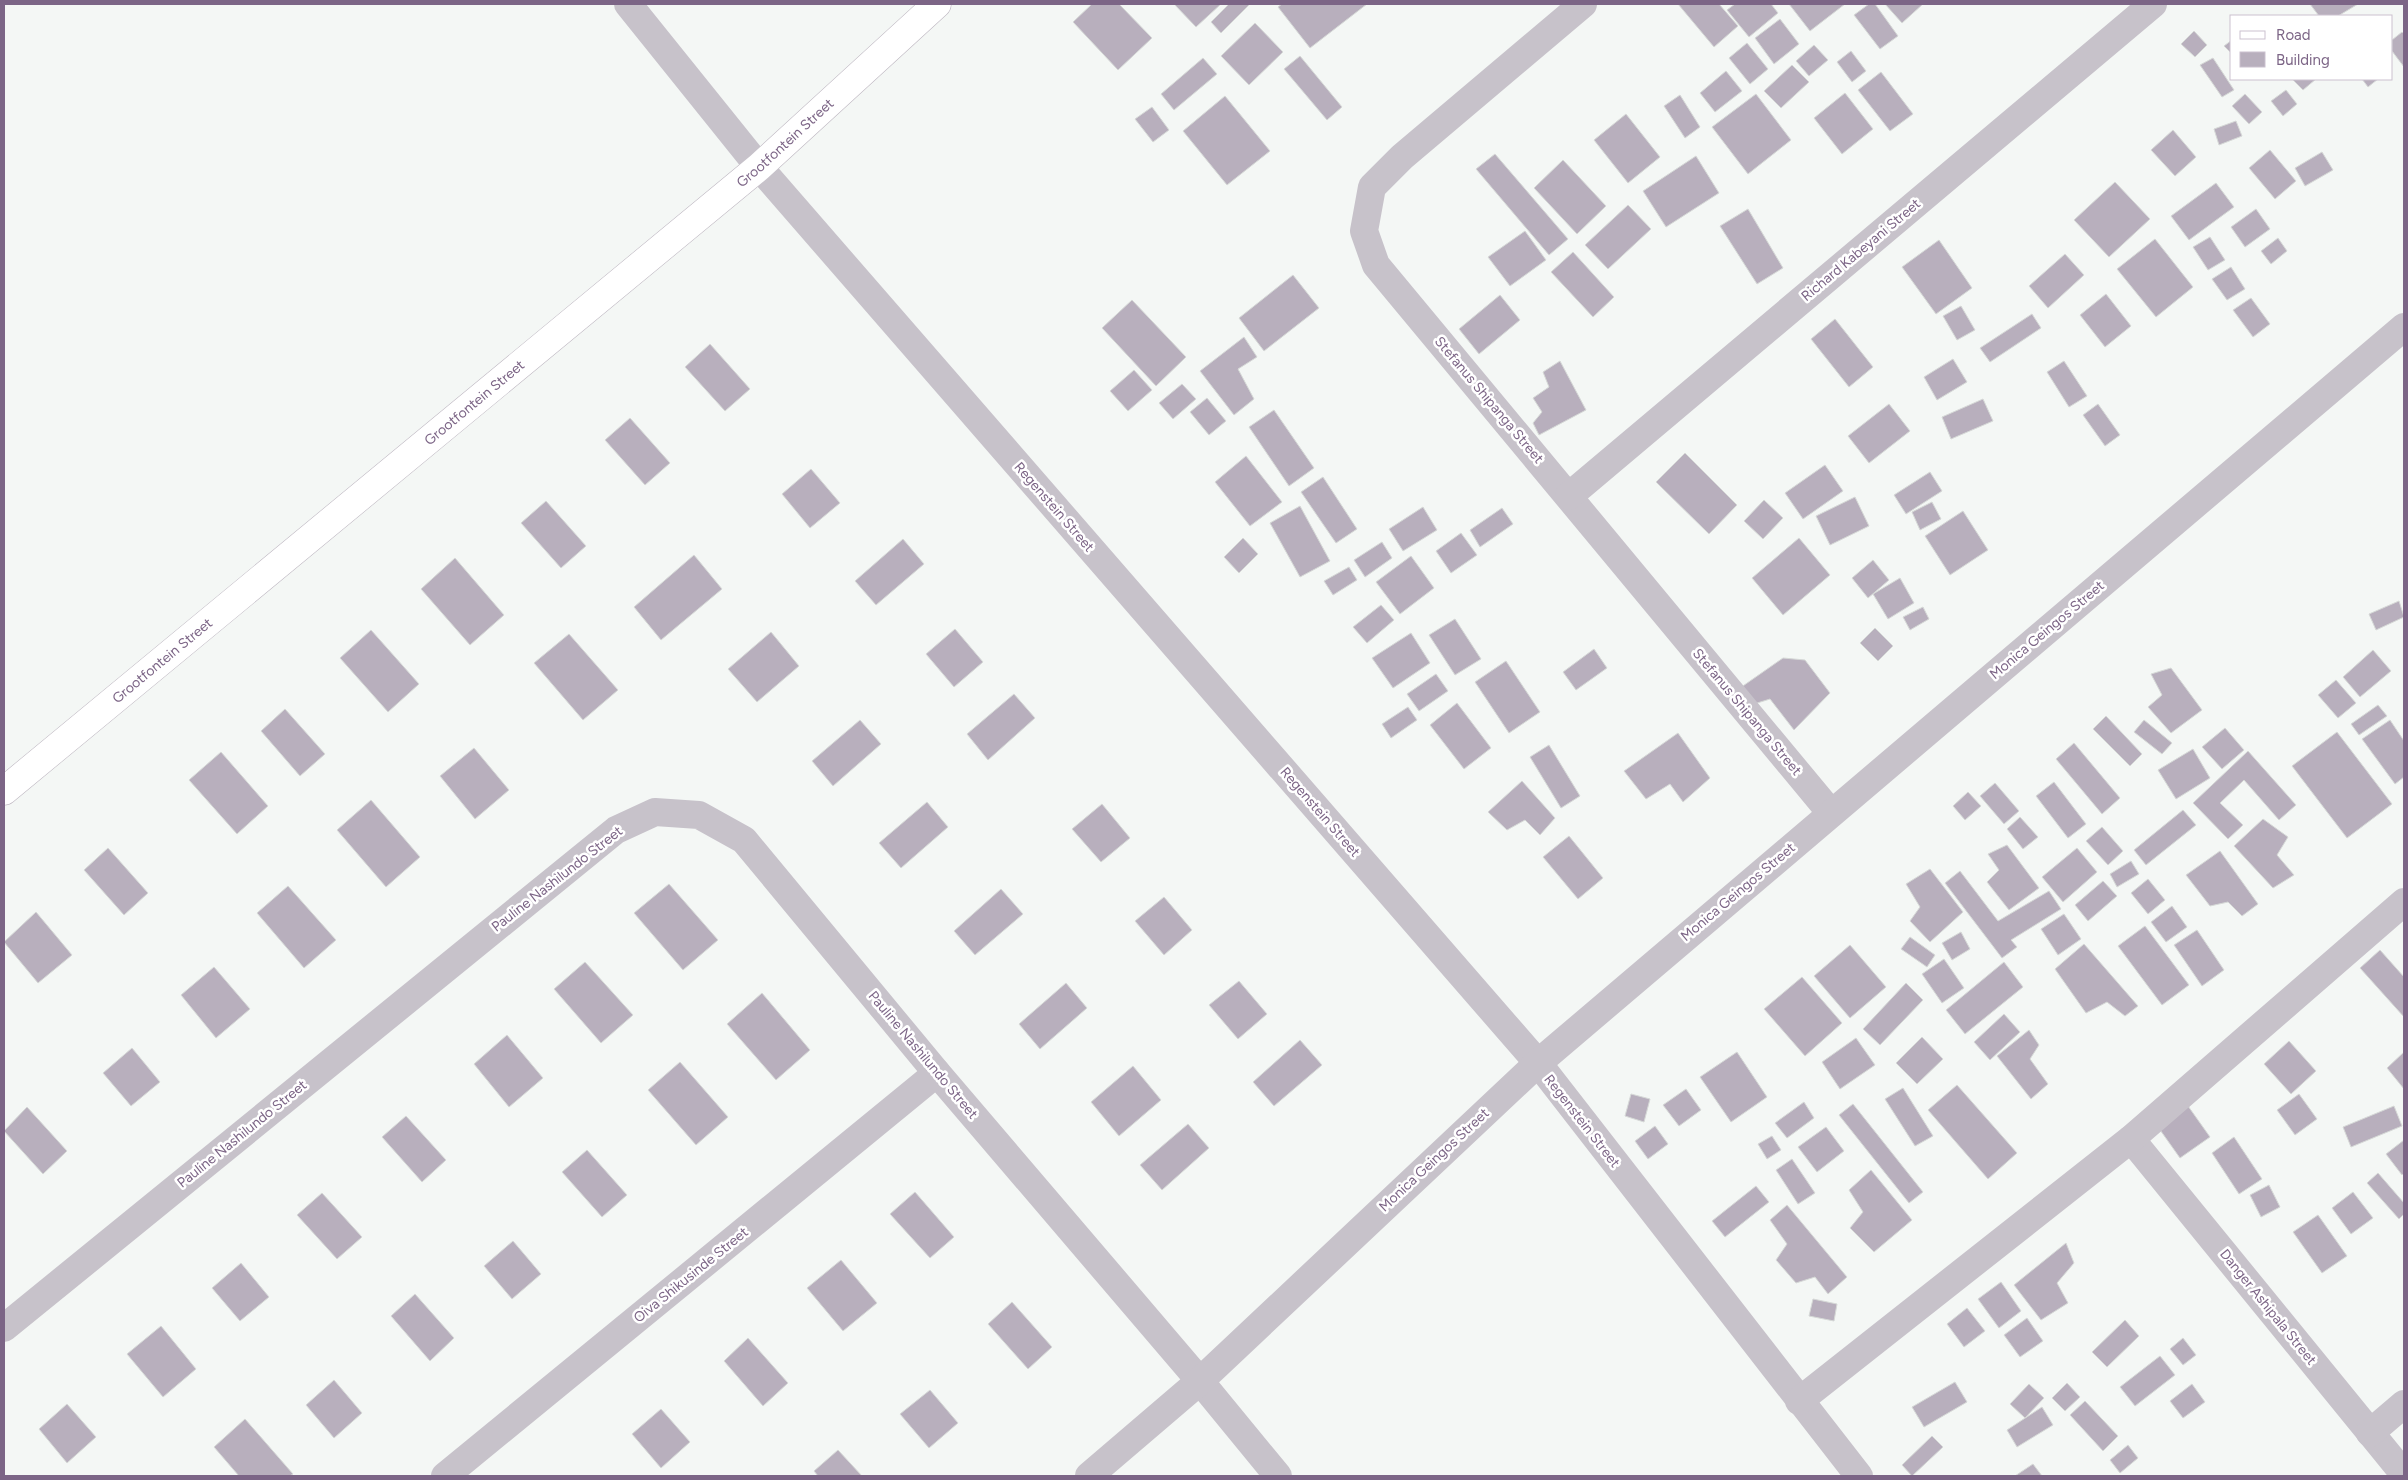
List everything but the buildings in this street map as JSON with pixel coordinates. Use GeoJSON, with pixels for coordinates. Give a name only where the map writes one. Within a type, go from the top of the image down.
{"type":"FeatureCollection","features":[{"type":"Feature","properties":{"kind":"street","name":"Regenstein Street"},"geometry":{"type":"LineString","coordinates":[[628,4],[758,166],[1538,1063],[1859,1476]]}},
{"type":"Feature","properties":{"kind":"street","name":"Grootfontein Street"},"geometry":{"type":"LineString","coordinates":[[4,791],[758,166],[937,4]]}},
{"type":"Feature","properties":{"kind":"street","name":"Stefanus Shipanga Street"},"geometry":{"type":"LineString","coordinates":[[1583,4],[1402,157],[1372,187],[1364,231],[1376,265],[1830,813]]}},
{"type":"Feature","properties":{"kind":"street","name":"Richard Kabeyani Street"},"geometry":{"type":"LineString","coordinates":[[1569,496],[2153,4]]}},
{"type":"Feature","properties":{"kind":"street","name":"Monica Geingos Street"},"geometry":{"type":"LineString","coordinates":[[1088,1476],[1200,1381],[1538,1063],[1830,813],[2404,328]]}},
{"type":"Feature","properties":{"kind":"street","name":"Pauline Nashilundo Street"},"geometry":{"type":"LineString","coordinates":[[4,1328],[616,830],[655,812],[699,815],[744,840],[937,1073],[1200,1381],[1278,1476]]}},
{"type":"Feature","properties":{"kind":"street"},"geometry":{"type":"LineString","coordinates":[[1799,1401],[2131,1139],[2404,902]]}},
{"type":"Feature","properties":{"kind":"street","name":"Oiva Shikusinde Street"},"geometry":{"type":"LineString","coordinates":[[445,1476],[937,1073]]}},
{"type":"Feature","properties":{"kind":"street","name":"Danger Ashipala Street"},"geometry":{"type":"LineString","coordinates":[[2131,1139],[2404,1474]]}},
{"type":"Feature","properties":{"kind":"street"},"geometry":{"type":"LineString","coordinates":[[2370,1433],[2404,1404]]}}]}
